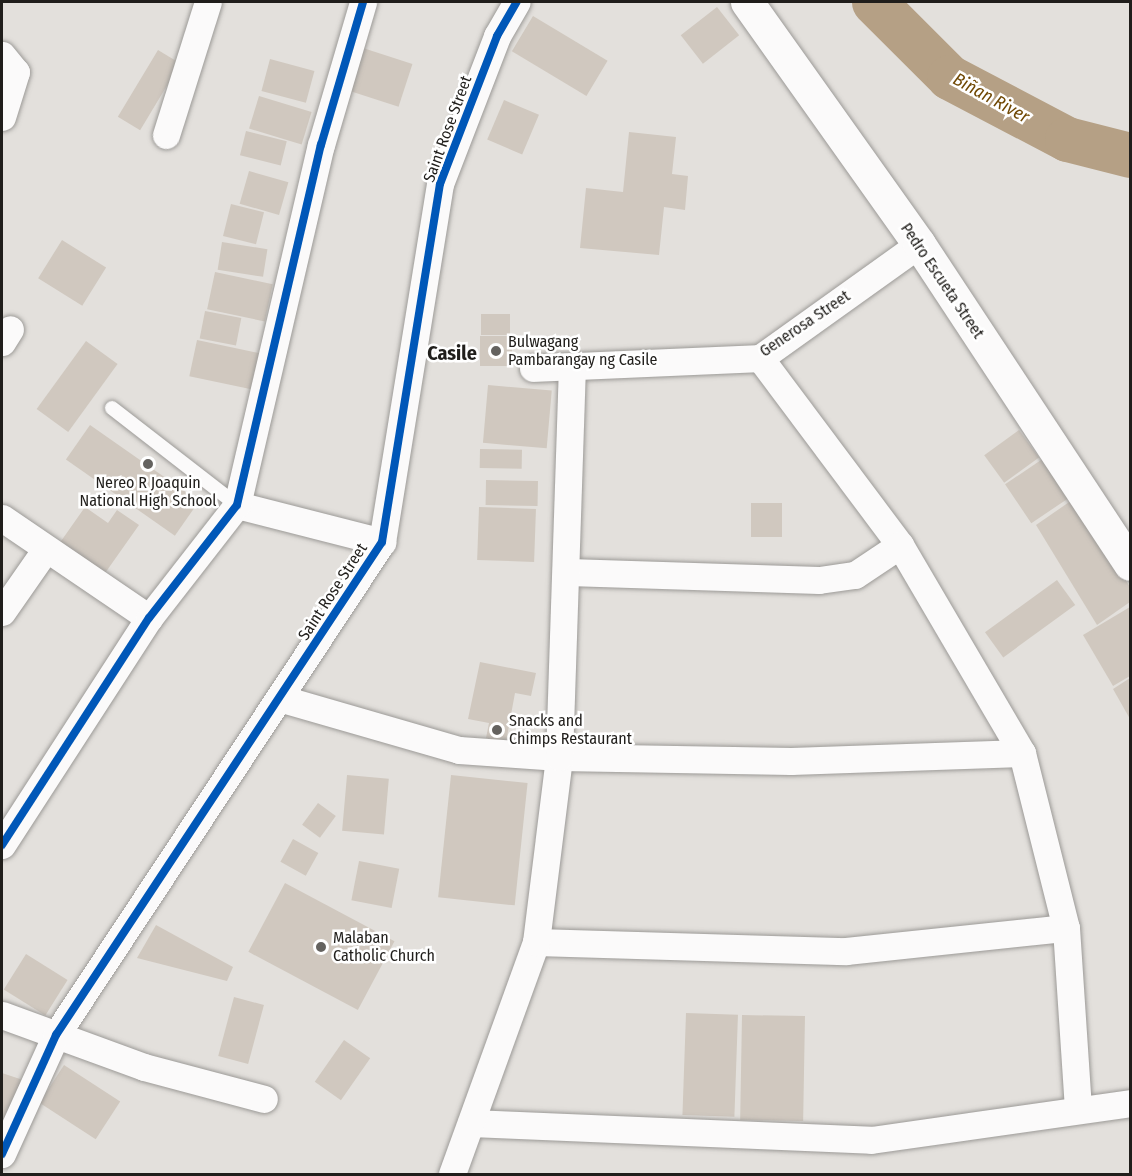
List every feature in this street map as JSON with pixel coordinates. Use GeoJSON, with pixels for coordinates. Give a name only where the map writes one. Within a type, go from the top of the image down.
{"type":"FeatureCollection","features":[{"type":"Feature","properties":{"kind":"street"},"geometry":{"type":"LineString","coordinates":[[166,135],[208,2]]}},
{"type":"Feature","properties":{"kind":"street"},"geometry":{"type":"LineString","coordinates":[[2,845],[148,618],[237,505],[321,145],[363,2]]}},
{"type":"Feature","properties":{"kind":"street","name":"Saint Rose Street"},"geometry":{"type":"LineString","coordinates":[[2,1154],[56,1035],[382,543],[440,184],[496,36],[517,2]]}},
{"type":"Feature","properties":{"kind":"street","name":"Pedro Escueta Street"},"geometry":{"type":"LineString","coordinates":[[747,2],[919,244],[1131,564]]}},
{"type":"Feature","properties":{"kind":"street"},"geometry":{"type":"LineString","coordinates":[[2,56],[16,72],[2,117]]}},
{"type":"Feature","properties":{"kind":"street","name":"Generosa Street"},"geometry":{"type":"LineString","coordinates":[[533,368],[760,358],[919,244]]}},
{"type":"Feature","properties":{"kind":"street"},"geometry":{"type":"LineString","coordinates":[[760,358],[900,545],[1022,753],[1066,928],[1078,1108]]}},
{"type":"Feature","properties":{"kind":"street"},"geometry":{"type":"LineString","coordinates":[[452,1174],[536,942],[559,757],[568,572],[572,368]]}},
{"type":"Feature","properties":{"kind":"street"},"geometry":{"type":"LineString","coordinates":[[237,505],[382,543]]}},
{"type":"Feature","properties":{"kind":"street"},"geometry":{"type":"LineString","coordinates":[[2,518],[148,618]]}},
{"type":"Feature","properties":{"kind":"street"},"geometry":{"type":"LineString","coordinates":[[568,572],[819,580],[855,575],[900,545]]}},
{"type":"Feature","properties":{"kind":"street"},"geometry":{"type":"LineString","coordinates":[[2,612],[46,549]]}},
{"type":"Feature","properties":{"kind":"street"},"geometry":{"type":"LineString","coordinates":[[279,698],[459,750],[559,757],[791,761],[1022,753]]}},
{"type":"Feature","properties":{"kind":"street"},"geometry":{"type":"LineString","coordinates":[[536,942],[846,951],[1066,928]]}},
{"type":"Feature","properties":{"kind":"street"},"geometry":{"type":"LineString","coordinates":[[2,1015],[144,1067],[264,1099]]}},
{"type":"Feature","properties":{"kind":"street"},"geometry":{"type":"LineString","coordinates":[[471,1123],[871,1140],[1078,1108],[1131,1103]]}},
{"type":"Feature","properties":{"kind":"lane"},"geometry":{"type":"LineString","coordinates":[[112,408],[237,505]]}},
{"type":"Feature","properties":{"kind":"building"},"geometry":{"type":"Polygon","coordinates":[[[717,7],[739,35],[703,64],[681,35],[717,7]]]}},
{"type":"Feature","properties":{"kind":"building"},"geometry":{"type":"Polygon","coordinates":[[[533,16],[608,61],[586,96],[512,51],[533,16]]]}},
{"type":"Feature","properties":{"kind":"building"},"geometry":{"type":"Polygon","coordinates":[[[363,48],[412,64],[399,107],[349,91],[363,48]]]}},
{"type":"Feature","properties":{"kind":"building"},"geometry":{"type":"Polygon","coordinates":[[[158,50],[180,63],[140,130],[118,117],[158,50]]]}},
{"type":"Feature","properties":{"kind":"building"},"geometry":{"type":"Polygon","coordinates":[[[270,59],[314,71],[306,103],[261,91],[270,59]]]}},
{"type":"Feature","properties":{"kind":"building"},"geometry":{"type":"Polygon","coordinates":[[[259,96],[312,112],[302,145],[249,129],[259,96]]]}},
{"type":"Feature","properties":{"kind":"building"},"geometry":{"type":"Polygon","coordinates":[[[504,100],[539,115],[522,154],[487,140],[504,100]]]}},
{"type":"Feature","properties":{"kind":"building"},"geometry":{"type":"Polygon","coordinates":[[[246,131],[287,141],[281,165],[240,155],[246,131]]]}},
{"type":"Feature","properties":{"kind":"building"},"geometry":{"type":"Polygon","coordinates":[[[629,132],[676,137],[672,174],[688,176],[685,210],[664,207],[659,255],[580,248],[586,188],[623,192],[629,132]]]}},
{"type":"Feature","properties":{"kind":"building"},"geometry":{"type":"Polygon","coordinates":[[[249,171],[288,182],[279,215],[240,204],[249,171]]]}},
{"type":"Feature","properties":{"kind":"building"},"geometry":{"type":"Polygon","coordinates":[[[231,204],[264,212],[256,244],[223,236],[231,204]]]}},
{"type":"Feature","properties":{"kind":"building"},"geometry":{"type":"Polygon","coordinates":[[[62,240],[106,268],[82,306],[38,278],[62,240]]]}},
{"type":"Feature","properties":{"kind":"building"},"geometry":{"type":"Polygon","coordinates":[[[222,242],[267,249],[263,277],[218,270],[222,242]]]}},
{"type":"Feature","properties":{"kind":"building"},"geometry":{"type":"Polygon","coordinates":[[[215,272],[273,284],[265,321],[207,309],[215,272]]]}},
{"type":"Feature","properties":{"kind":"building"},"geometry":{"type":"Polygon","coordinates":[[[205,311],[241,318],[236,346],[200,338],[205,311]]]}},
{"type":"Feature","properties":{"kind":"building"},"geometry":{"type":"Polygon","coordinates":[[[481,314],[510,314],[510,335],[481,335],[481,314]]]}},
{"type":"Feature","properties":{"kind":"building","name":"Bulwagang Pambarangay ng Casile"},"geometry":{"type":"Polygon","coordinates":[[[480,336],[512,336],[512,366],[480,366],[480,336]]]}},
{"type":"Feature","properties":{"kind":"building"},"geometry":{"type":"Polygon","coordinates":[[[197,340],[263,354],[255,390],[189,376],[197,340]]]}},
{"type":"Feature","properties":{"kind":"building"},"geometry":{"type":"Polygon","coordinates":[[[86,341],[118,364],[68,432],[37,409],[86,341]]]}},
{"type":"Feature","properties":{"kind":"building"},"geometry":{"type":"Polygon","coordinates":[[[488,385],[552,391],[547,448],[483,443],[488,385]]]}},
{"type":"Feature","properties":{"kind":"building"},"geometry":{"type":"Polygon","coordinates":[[[90,425],[199,501],[175,536],[66,459],[90,425]]]}},
{"type":"Feature","properties":{"kind":"building"},"geometry":{"type":"Polygon","coordinates":[[[1019,430],[1039,458],[1004,483],[984,455],[1019,430]]]}},
{"type":"Feature","properties":{"kind":"building"},"geometry":{"type":"Polygon","coordinates":[[[480,449],[522,450],[522,469],[480,468],[480,449]]]}},
{"type":"Feature","properties":{"kind":"building"},"geometry":{"type":"Polygon","coordinates":[[[1044,458],[1070,497],[1031,523],[1005,484],[1044,458]]]}},
{"type":"Feature","properties":{"kind":"building"},"geometry":{"type":"Polygon","coordinates":[[[486,480],[538,481],[538,506],[486,505],[486,480]]]}},
{"type":"Feature","properties":{"kind":"building"},"geometry":{"type":"Polygon","coordinates":[[[1075,498],[1130,587],[1130,602],[1097,625],[1036,525],[1075,498]]]}},
{"type":"Feature","properties":{"kind":"building"},"geometry":{"type":"Polygon","coordinates":[[[751,503],[782,503],[782,537],[751,537],[751,503]]]}},
{"type":"Feature","properties":{"kind":"building"},"geometry":{"type":"Polygon","coordinates":[[[85,507],[108,523],[117,510],[139,525],[103,576],[59,544],[85,507]]]}},
{"type":"Feature","properties":{"kind":"building"},"geometry":{"type":"Polygon","coordinates":[[[479,507],[536,509],[534,562],[477,560],[479,507]]]}},
{"type":"Feature","properties":{"kind":"building"},"geometry":{"type":"Polygon","coordinates":[[[1057,580],[1075,605],[1003,657],[985,632],[1057,580]]]}},
{"type":"Feature","properties":{"kind":"building"},"geometry":{"type":"Polygon","coordinates":[[[1130,607],[1130,676],[1113,686],[1083,635],[1130,607]]]}},
{"type":"Feature","properties":{"kind":"building"},"geometry":{"type":"Polygon","coordinates":[[[480,662],[536,673],[531,696],[515,693],[506,742],[486,738],[489,723],[468,719],[480,662]]]}},
{"type":"Feature","properties":{"kind":"building"},"geometry":{"type":"Polygon","coordinates":[[[1130,678],[1130,719],[1113,689],[1130,678]]]}},
{"type":"Feature","properties":{"kind":"building"},"geometry":{"type":"Polygon","coordinates":[[[347,775],[389,779],[384,834],[342,831],[347,775]]]}},
{"type":"Feature","properties":{"kind":"building"},"geometry":{"type":"Polygon","coordinates":[[[451,775],[528,783],[515,905],[438,897],[451,775]]]}},
{"type":"Feature","properties":{"kind":"building"},"geometry":{"type":"Polygon","coordinates":[[[318,803],[336,816],[320,838],[302,825],[318,803]]]}},
{"type":"Feature","properties":{"kind":"building"},"geometry":{"type":"Polygon","coordinates":[[[293,839],[318,853],[306,876],[280,862],[293,839]]]}},
{"type":"Feature","properties":{"kind":"building"},"geometry":{"type":"Polygon","coordinates":[[[359,861],[399,869],[392,908],[351,900],[359,861]]]}},
{"type":"Feature","properties":{"kind":"building","name":"Malaban Catholic Church"},"geometry":{"type":"Polygon","coordinates":[[[285,883],[394,941],[358,1010],[248,952],[285,883]]]}},
{"type":"Feature","properties":{"kind":"building"},"geometry":{"type":"Polygon","coordinates":[[[156,925],[233,967],[227,981],[137,958],[156,925]]]}},
{"type":"Feature","properties":{"kind":"building"},"geometry":{"type":"Polygon","coordinates":[[[26,954],[68,980],[45,1016],[4,990],[26,954]]]}},
{"type":"Feature","properties":{"kind":"building"},"geometry":{"type":"Polygon","coordinates":[[[234,997],[264,1005],[248,1064],[218,1056],[234,997]]]}},
{"type":"Feature","properties":{"kind":"building"},"geometry":{"type":"Polygon","coordinates":[[[686,1013],[738,1015],[734,1117],[682,1115],[686,1013]]]}},
{"type":"Feature","properties":{"kind":"building"},"geometry":{"type":"Polygon","coordinates":[[[742,1015],[805,1016],[803,1121],[740,1120],[742,1015]]]}},
{"type":"Feature","properties":{"kind":"building"},"geometry":{"type":"Polygon","coordinates":[[[344,1040],[370,1058],[341,1100],[315,1082],[344,1040]]]}},
{"type":"Feature","properties":{"kind":"building"},"geometry":{"type":"Polygon","coordinates":[[[64,1065],[120,1101],[96,1139],[39,1103],[64,1065]]]}},
{"type":"Feature","properties":{"kind":"building"},"geometry":{"type":"Polygon","coordinates":[[[2,1073],[29,1082],[2,1149],[2,1073]]]}},
{"type":"Feature","properties":{"kind":"waterway","name":"Biñan River"},"geometry":{"type":"LineString","coordinates":[[874,2],[949,77],[1067,139],[1130,155]]}},
{"type":"Feature","properties":{"kind":"cycle path"},"geometry":{"type":"LineString","coordinates":[[2,845],[149,618],[237,505],[321,145],[363,2]]}},
{"type":"Feature","properties":{"kind":"cycle path"},"geometry":{"type":"LineString","coordinates":[[2,1154],[56,1035],[382,542],[440,184],[497,36],[517,2]]}},
{"type":"Feature","properties":{"kind":"place","name":"Bulwagang Pambarangay ng Casile"},"geometry":{"type":"Point","coordinates":[496,351]}},
{"type":"Feature","properties":{"kind":"place","name":"Nereo R Joaquin National High School"},"geometry":{"type":"Point","coordinates":[148,464]}},
{"type":"Feature","properties":{"kind":"place","name":"Snacks and Chimps Restaurant"},"geometry":{"type":"Point","coordinates":[497,730]}},
{"type":"Feature","properties":{"kind":"place","name":"Malaban Catholic Church"},"geometry":{"type":"Point","coordinates":[321,947]}},
{"type":"Feature","properties":{"kind":"district","name":"Casile"},"geometry":{"type":"Point","coordinates":[452,353]}}]}
